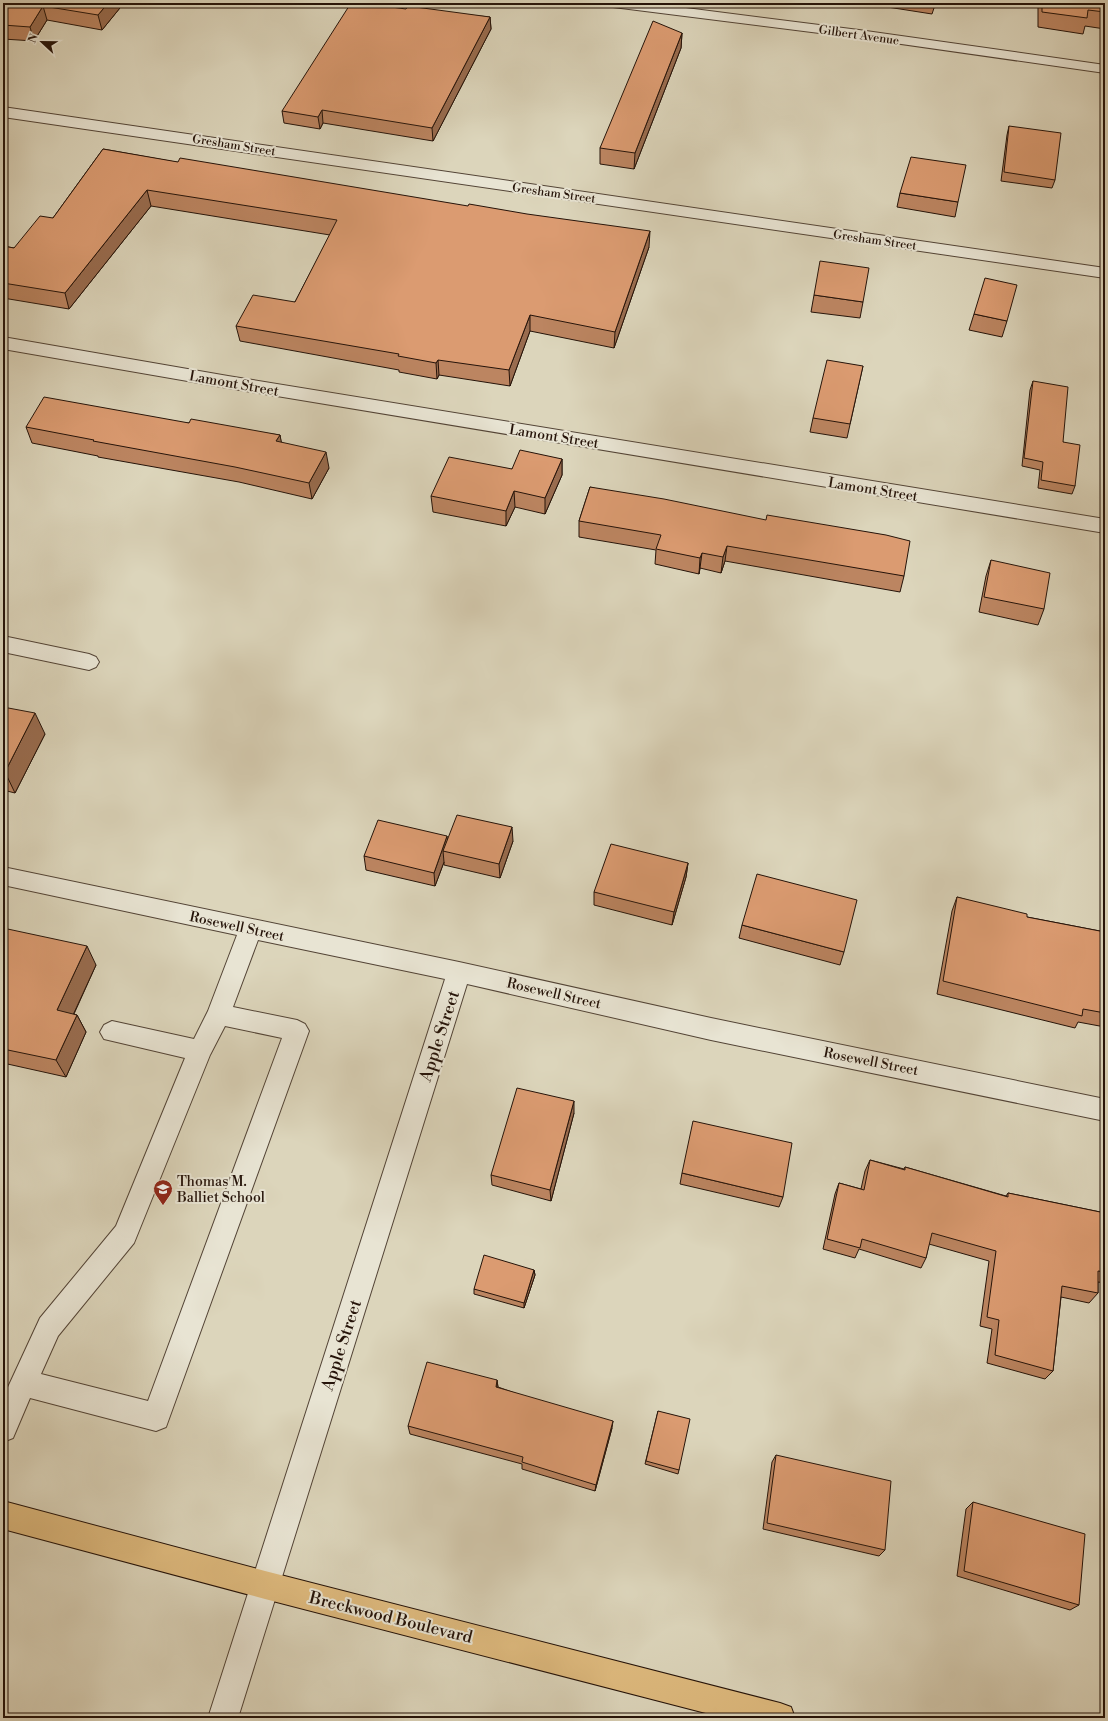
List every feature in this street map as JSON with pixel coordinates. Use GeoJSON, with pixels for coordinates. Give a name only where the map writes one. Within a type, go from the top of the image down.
{"type":"FeatureCollection","features":[{"type":"Feature","properties":{"kind":"main road","name":"Breckwood Boulevard"},"geometry":{"type":"LineString","coordinates":[[3,1515],[265,1585],[780,1718]]}},
{"type":"Feature","properties":{"kind":"street","name":"Gilbert Avenue"},"geometry":{"type":"LineString","coordinates":[[613,3],[859,34],[1105,69]]}},
{"type":"Feature","properties":{"kind":"street","name":"Gresham Street"},"geometry":{"type":"LineString","coordinates":[[3,112],[1105,273]]}},
{"type":"Feature","properties":{"kind":"street","name":"Lamont Street"},"geometry":{"type":"LineString","coordinates":[[3,343],[228,382],[1105,526]]}},
{"type":"Feature","properties":{"kind":"street"},"geometry":{"type":"LineString","coordinates":[[3,644],[89,662]]}},
{"type":"Feature","properties":{"kind":"street","name":"Rosewell Street"},"geometry":{"type":"LineString","coordinates":[[3,876],[459,972],[712,1029],[1105,1110]]}},
{"type":"Feature","properties":{"kind":"street"},"geometry":{"type":"LineString","coordinates":[[3,1428],[49,1327],[125,1234],[200,1051],[219,1014],[252,929]]}},
{"type":"Feature","properties":{"kind":"street","name":"Apple Street"},"geometry":{"type":"LineString","coordinates":[[223,1718],[459,972]]}},
{"type":"Feature","properties":{"kind":"street"},"geometry":{"type":"LineString","coordinates":[[24,1383],[156,1417],[297,1031],[219,1014]]}},
{"type":"Feature","properties":{"kind":"street"},"geometry":{"type":"LineString","coordinates":[[112,1032],[200,1051]]}},
{"type":"Feature","properties":{"kind":"building"},"geometry":{"type":"Polygon","coordinates":[[[3,3],[108,3],[98,15],[43,6],[30,27],[3,25],[3,3]]]}},
{"type":"Feature","properties":{"kind":"building"},"geometry":{"type":"Polygon","coordinates":[[[351,3],[406,9],[408,6],[490,17],[432,128],[322,110],[318,117],[282,111],[351,3]]]}},
{"type":"Feature","properties":{"kind":"building"},"geometry":{"type":"Polygon","coordinates":[[[1042,3],[1105,3],[1105,12],[1088,10],[1087,18],[1042,12],[1042,3]]]}},
{"type":"Feature","properties":{"kind":"building"},"geometry":{"type":"Polygon","coordinates":[[[653,21],[682,33],[635,153],[600,148],[653,21]]]}},
{"type":"Feature","properties":{"kind":"building"},"geometry":{"type":"Polygon","coordinates":[[[1009,126],[1061,133],[1055,180],[1004,172],[1009,126]]]}},
{"type":"Feature","properties":{"kind":"building"},"geometry":{"type":"Polygon","coordinates":[[[103,149],[178,162],[180,158],[468,206],[469,204],[527,214],[650,231],[615,332],[530,315],[509,370],[438,360],[436,363],[398,356],[399,354],[236,326],[253,295],[295,302],[337,220],[147,190],[65,293],[3,283],[3,246],[14,248],[40,216],[53,218],[103,149]]]}},
{"type":"Feature","properties":{"kind":"building"},"geometry":{"type":"Polygon","coordinates":[[[911,157],[966,165],[958,202],[900,193],[911,157]]]}},
{"type":"Feature","properties":{"kind":"building"},"geometry":{"type":"Polygon","coordinates":[[[820,261],[869,268],[863,302],[814,295],[820,261]]]}},
{"type":"Feature","properties":{"kind":"building"},"geometry":{"type":"Polygon","coordinates":[[[985,278],[1017,285],[1007,321],[974,314],[985,278]]]}},
{"type":"Feature","properties":{"kind":"building"},"geometry":{"type":"Polygon","coordinates":[[[827,360],[863,366],[850,424],[813,418],[827,360]]]}},
{"type":"Feature","properties":{"kind":"building"},"geometry":{"type":"Polygon","coordinates":[[[1033,381],[1068,387],[1063,442],[1080,445],[1075,486],[1041,480],[1043,462],[1024,458],[1033,381]]]}},
{"type":"Feature","properties":{"kind":"building"},"geometry":{"type":"Polygon","coordinates":[[[44,397],[189,423],[191,419],[280,435],[276,441],[326,452],[309,483],[235,467],[26,427],[44,397]]]}},
{"type":"Feature","properties":{"kind":"building"},"geometry":{"type":"Polygon","coordinates":[[[520,450],[562,459],[545,498],[514,491],[506,511],[431,496],[449,457],[512,469],[520,450]]]}},
{"type":"Feature","properties":{"kind":"building"},"geometry":{"type":"Polygon","coordinates":[[[590,487],[664,499],[766,520],[767,515],[886,535],[910,541],[904,576],[727,546],[723,557],[702,553],[700,558],[656,549],[661,535],[579,521],[590,487]]]}},
{"type":"Feature","properties":{"kind":"building"},"geometry":{"type":"Polygon","coordinates":[[[991,560],[1050,573],[1044,609],[984,597],[991,560]]]}},
{"type":"Feature","properties":{"kind":"building"},"geometry":{"type":"Polygon","coordinates":[[[3,707],[35,713],[5,772],[3,772],[3,707]]]}},
{"type":"Feature","properties":{"kind":"building"},"geometry":{"type":"Polygon","coordinates":[[[457,815],[512,827],[499,864],[443,851],[457,815]]]}},
{"type":"Feature","properties":{"kind":"building"},"geometry":{"type":"Polygon","coordinates":[[[378,820],[447,836],[434,873],[364,856],[378,820]]]}},
{"type":"Feature","properties":{"kind":"building"},"geometry":{"type":"Polygon","coordinates":[[[611,844],[688,863],[674,912],[594,892],[611,844]]]}},
{"type":"Feature","properties":{"kind":"building"},"geometry":{"type":"Polygon","coordinates":[[[757,874],[857,900],[844,952],[742,925],[757,874]]]}},
{"type":"Feature","properties":{"kind":"building"},"geometry":{"type":"Polygon","coordinates":[[[957,897],[1027,914],[1027,917],[1105,932],[1105,1013],[1083,1009],[1082,1016],[943,981],[957,897]]]}},
{"type":"Feature","properties":{"kind":"building"},"geometry":{"type":"Polygon","coordinates":[[[3,928],[87,946],[57,1010],[77,1015],[56,1060],[3,1049],[3,928]]]}},
{"type":"Feature","properties":{"kind":"building"},"geometry":{"type":"Polygon","coordinates":[[[517,1088],[574,1101],[550,1190],[491,1175],[517,1088]]]}},
{"type":"Feature","properties":{"kind":"building"},"geometry":{"type":"Polygon","coordinates":[[[693,1121],[792,1143],[783,1197],[682,1173],[693,1121]]]}},
{"type":"Feature","properties":{"kind":"building"},"geometry":{"type":"Polygon","coordinates":[[[870,1160],[905,1170],[905,1167],[1008,1197],[1008,1193],[1105,1213],[1105,1272],[1098,1271],[1098,1293],[1062,1286],[1053,1371],[995,1355],[999,1320],[987,1317],[996,1251],[932,1233],[926,1258],[862,1239],[860,1248],[827,1239],[839,1183],[864,1190],[870,1160]]]}},
{"type":"Feature","properties":{"kind":"building"},"geometry":{"type":"Polygon","coordinates":[[[484,1255],[534,1270],[524,1303],[474,1289],[484,1255]]]}},
{"type":"Feature","properties":{"kind":"building"},"geometry":{"type":"Polygon","coordinates":[[[427,1362],[497,1380],[496,1387],[613,1421],[596,1485],[522,1462],[523,1457],[408,1426],[427,1362]]]}},
{"type":"Feature","properties":{"kind":"building"},"geometry":{"type":"Polygon","coordinates":[[[658,1411],[690,1419],[679,1470],[646,1461],[658,1411]]]}},
{"type":"Feature","properties":{"kind":"building"},"geometry":{"type":"Polygon","coordinates":[[[776,1455],[891,1481],[885,1550],[767,1523],[776,1455]]]}},
{"type":"Feature","properties":{"kind":"building"},"geometry":{"type":"Polygon","coordinates":[[[973,1502],[1085,1534],[1079,1605],[964,1571],[973,1502]]]}},
{"type":"Feature","properties":{"kind":"building"},"geometry":{"type":"Polygon","coordinates":[[[3,1715],[14,1718],[3,1718],[3,1715]]]}},
{"type":"Feature","properties":{"kind":"place","name":"Thomas M. Balliet School"},"geometry":{"type":"Point","coordinates":[163,1206]}}]}
